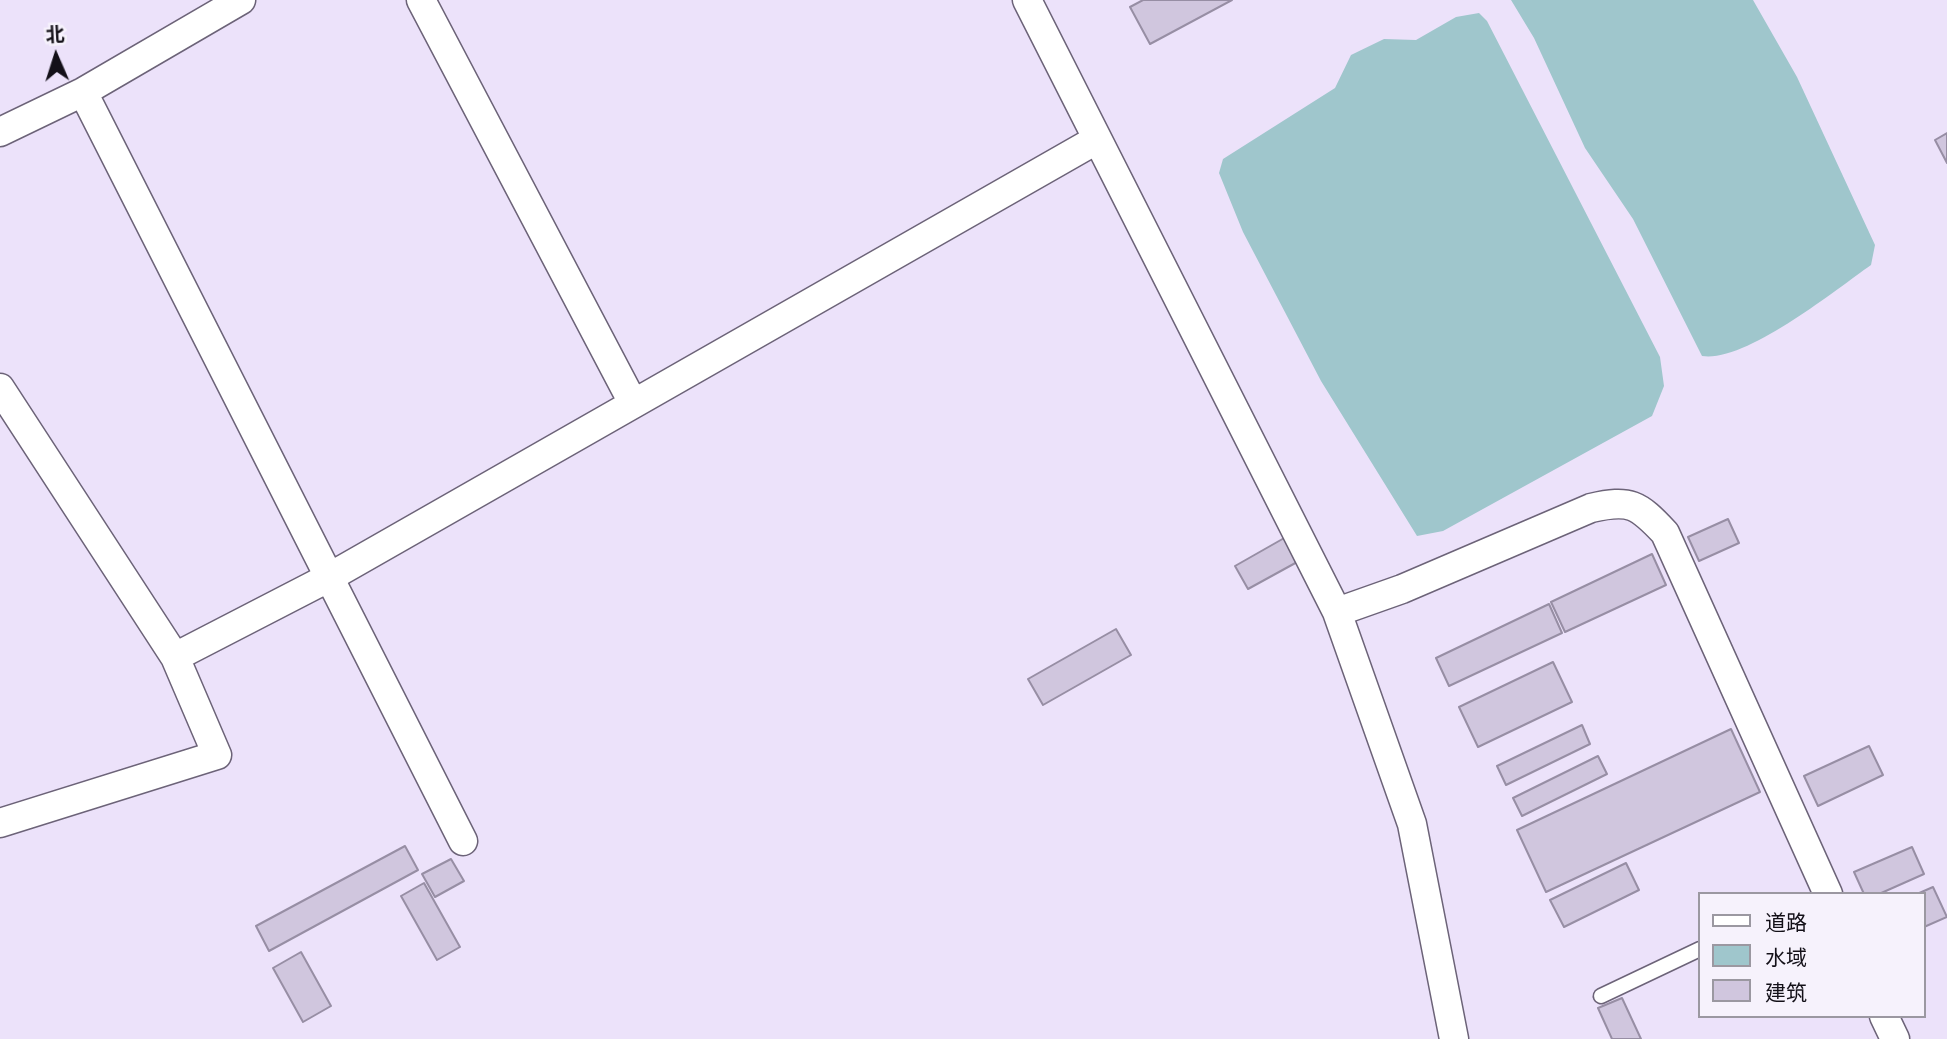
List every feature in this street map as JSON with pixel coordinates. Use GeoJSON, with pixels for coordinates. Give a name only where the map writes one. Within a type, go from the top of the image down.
{"type":"FeatureCollection","features":[{"type":"Feature","properties":{"kind":"street"},"geometry":{"type":"LineString","coordinates":[[0,132],[83,92],[242,0]]}},
{"type":"Feature","properties":{"kind":"street"},"geometry":{"type":"LineString","coordinates":[[421,0],[633,403]]}},
{"type":"Feature","properties":{"kind":"street"},"geometry":{"type":"LineString","coordinates":[[1027,0],[1337,612],[1412,824],[1454,1039]]}},
{"type":"Feature","properties":{"kind":"street"},"geometry":{"type":"LineString","coordinates":[[83,92],[463,841]]}},
{"type":"Feature","properties":{"kind":"street"},"geometry":{"type":"LineString","coordinates":[[175,657],[328,578],[1096,140]]}},
{"type":"Feature","properties":{"kind":"street"},"geometry":{"type":"LineString","coordinates":[[0,388],[175,657],[217,755],[0,822]]}},
{"type":"Feature","properties":{"kind":"street"},"geometry":{"type":"LineString","coordinates":[[1337,612],[1402,589],[1591,508],[1618,502],[1644,511],[1665,533],[1824,892]]}},
{"type":"Feature","properties":{"kind":"street"},"geometry":{"type":"LineString","coordinates":[[1885,1018],[1895,1039]]}},
{"type":"Feature","properties":{"kind":"lane"},"geometry":{"type":"LineString","coordinates":[[1601,996],[1699,949]]}},
{"type":"Feature","properties":{"kind":"water"},"geometry":{"type":"Polygon","coordinates":[[[1511,0],[1753,0],[1797,77],[1875,245],[1871,265],[1813,307],[1765,337],[1720,355],[1702,356],[1633,219],[1585,148],[1534,38],[1511,0]]]}},
{"type":"Feature","properties":{"kind":"water"},"geometry":{"type":"Polygon","coordinates":[[[1479,13],[1487,21],[1660,357],[1664,386],[1652,416],[1443,531],[1417,536],[1321,381],[1243,232],[1219,173],[1223,159],[1335,88],[1351,55],[1384,39],[1416,40],[1456,17],[1479,13]]]}},
{"type":"Feature","properties":{"kind":"building"},"geometry":{"type":"Polygon","coordinates":[[[1143,0],[1232,0],[1150,44],[1130,7],[1143,0]]]}},
{"type":"Feature","properties":{"kind":"building"},"geometry":{"type":"Polygon","coordinates":[[[1947,133],[1947,163],[1935,140],[1947,133]]]}},
{"type":"Feature","properties":{"kind":"building"},"geometry":{"type":"Polygon","coordinates":[[[1728,519],[1739,543],[1699,561],[1688,537],[1728,519]]]}},
{"type":"Feature","properties":{"kind":"building"},"geometry":{"type":"Polygon","coordinates":[[[1286,537],[1299,561],[1248,589],[1235,566],[1286,537]]]}},
{"type":"Feature","properties":{"kind":"building"},"geometry":{"type":"Polygon","coordinates":[[[1652,554],[1666,585],[1565,632],[1551,602],[1652,554]]]}},
{"type":"Feature","properties":{"kind":"building"},"geometry":{"type":"Polygon","coordinates":[[[1549,604],[1562,633],[1449,686],[1436,658],[1549,604]]]}},
{"type":"Feature","properties":{"kind":"building"},"geometry":{"type":"Polygon","coordinates":[[[1116,629],[1131,655],[1043,705],[1028,679],[1116,629]]]}},
{"type":"Feature","properties":{"kind":"building"},"geometry":{"type":"Polygon","coordinates":[[[1553,662],[1572,702],[1478,747],[1459,707],[1553,662]]]}},
{"type":"Feature","properties":{"kind":"building"},"geometry":{"type":"Polygon","coordinates":[[[1582,725],[1590,744],[1506,785],[1497,766],[1582,725]]]}},
{"type":"Feature","properties":{"kind":"building"},"geometry":{"type":"Polygon","coordinates":[[[1731,729],[1760,792],[1546,892],[1517,830],[1731,729]]]}},
{"type":"Feature","properties":{"kind":"building"},"geometry":{"type":"Polygon","coordinates":[[[1869,746],[1883,775],[1818,806],[1804,776],[1869,746]]]}},
{"type":"Feature","properties":{"kind":"building"},"geometry":{"type":"Polygon","coordinates":[[[1598,756],[1607,774],[1522,816],[1513,798],[1598,756]]]}},
{"type":"Feature","properties":{"kind":"building"},"geometry":{"type":"Polygon","coordinates":[[[405,846],[418,870],[269,951],[256,926],[405,846]]]}},
{"type":"Feature","properties":{"kind":"building"},"geometry":{"type":"Polygon","coordinates":[[[1912,847],[1924,874],[1884,892],[1863,892],[1854,872],[1912,847]]]}},
{"type":"Feature","properties":{"kind":"building"},"geometry":{"type":"Polygon","coordinates":[[[451,859],[464,881],[435,897],[422,874],[451,859]]]}},
{"type":"Feature","properties":{"kind":"building"},"geometry":{"type":"Polygon","coordinates":[[[1626,863],[1639,890],[1564,927],[1550,900],[1626,863]]]}},
{"type":"Feature","properties":{"kind":"building"},"geometry":{"type":"Polygon","coordinates":[[[424,883],[460,947],[437,960],[401,896],[424,883]]]}},
{"type":"Feature","properties":{"kind":"building"},"geometry":{"type":"Polygon","coordinates":[[[1933,887],[1947,917],[1926,926],[1926,892],[1922,892],[1933,887]]]}},
{"type":"Feature","properties":{"kind":"building"},"geometry":{"type":"Polygon","coordinates":[[[301,952],[331,1006],[303,1022],[273,968],[301,952]]]}},
{"type":"Feature","properties":{"kind":"building"},"geometry":{"type":"Polygon","coordinates":[[[1622,998],[1641,1039],[1612,1039],[1598,1008],[1622,998]]]}}]}
